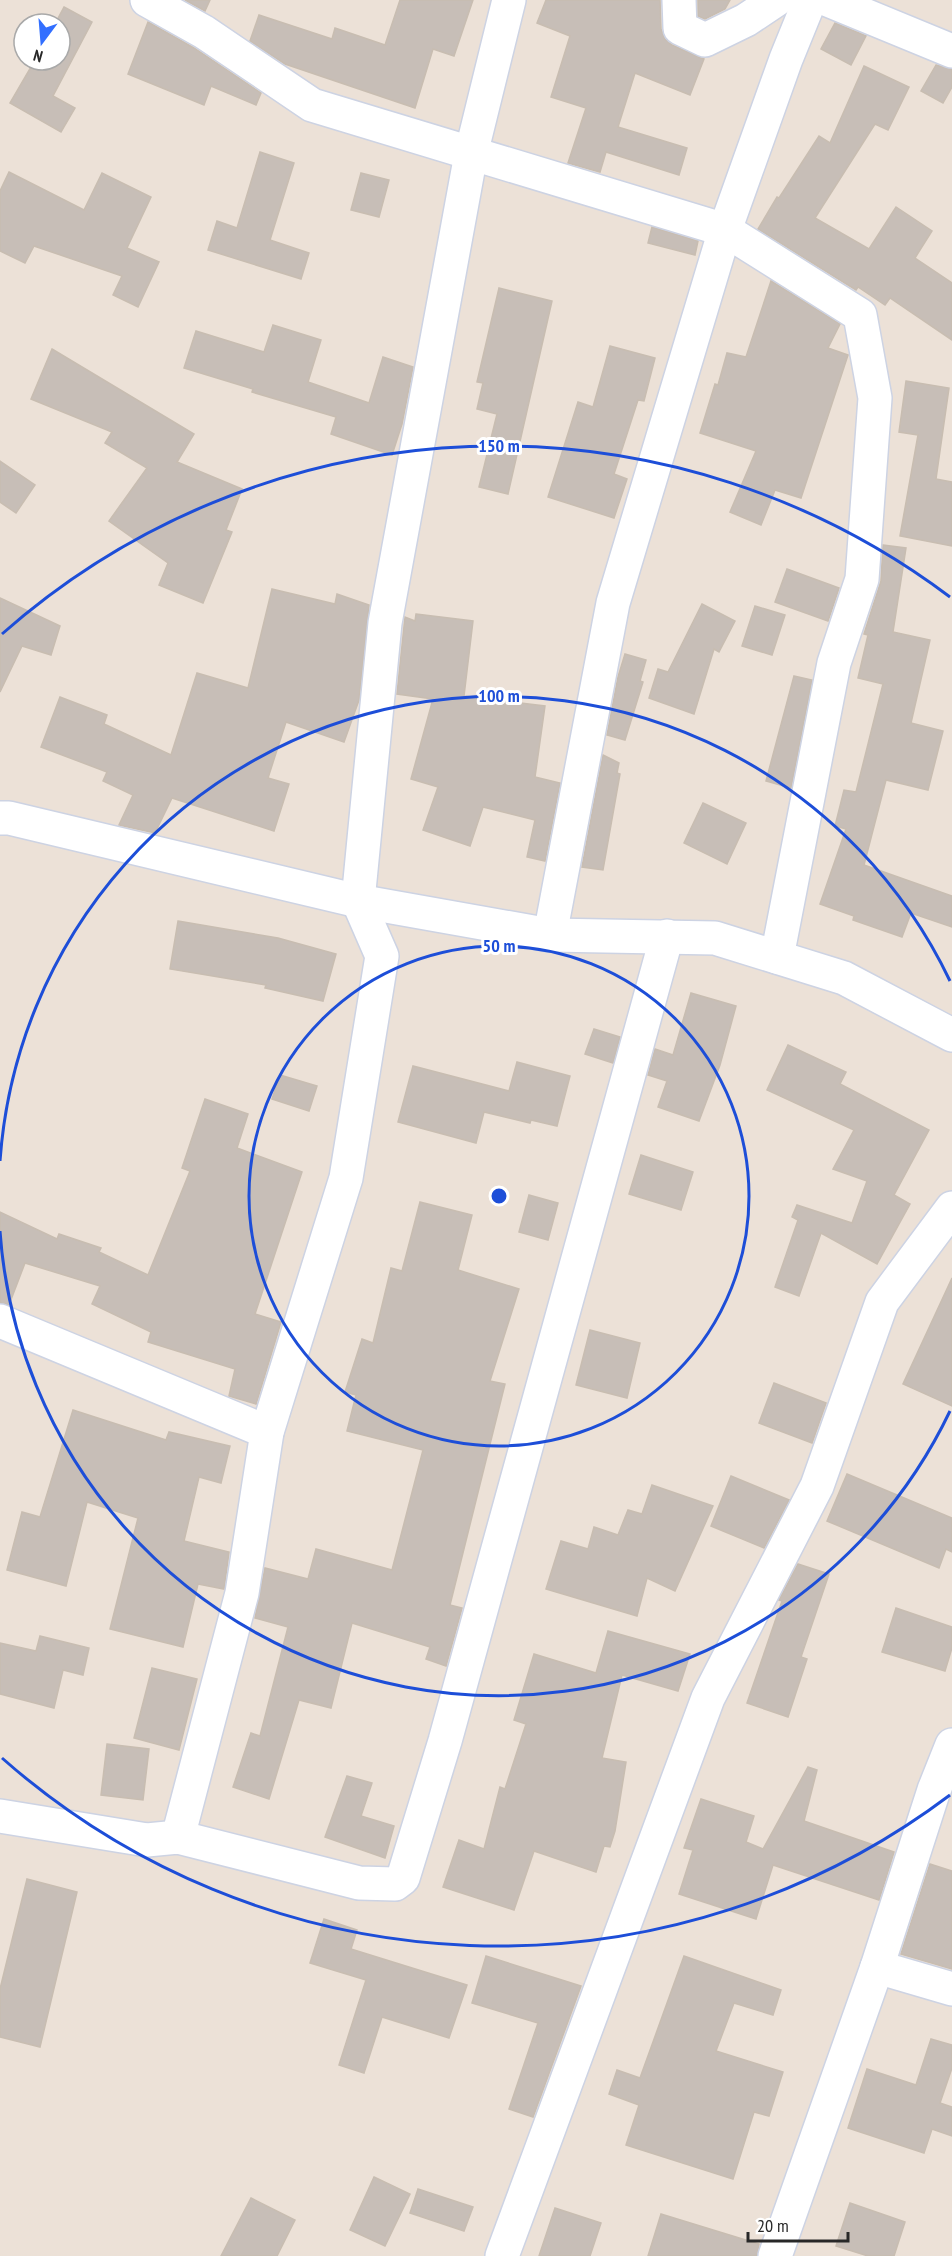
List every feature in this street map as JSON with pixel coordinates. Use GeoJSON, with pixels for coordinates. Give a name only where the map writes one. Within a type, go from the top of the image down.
{"type":"FeatureCollection","features":[{"type":"Feature","properties":{"kind":"street"},"geometry":{"type":"LineString","coordinates":[[147,0],[204,32],[312,105],[725,230],[860,315],[874,398],[862,579],[834,663],[777,957]]}},
{"type":"Feature","properties":{"kind":"street"},"geometry":{"type":"LineString","coordinates":[[178,1837],[242,1593],[267,1432],[346,1178],[382,956],[358,901],[385,623],[471,154],[509,0]]}},
{"type":"Feature","properties":{"kind":"street"},"geometry":{"type":"LineString","coordinates":[[679,0],[680,28],[705,40],[746,20],[776,0]]}},
{"type":"Feature","properties":{"kind":"street"},"geometry":{"type":"LineString","coordinates":[[550,935],[613,603],[725,230],[786,59],[810,0]]}},
{"type":"Feature","properties":{"kind":"street"},"geometry":{"type":"LineString","coordinates":[[828,0],[952,51]]}},
{"type":"Feature","properties":{"kind":"street"},"geometry":{"type":"LineString","coordinates":[[0,818],[9,818],[358,901],[550,935],[715,938],[844,978],[952,1035]]}},
{"type":"Feature","properties":{"kind":"street"},"geometry":{"type":"LineString","coordinates":[[0,1816],[147,1840],[178,1837],[359,1883],[395,1884],[403,1878],[454,1706],[667,936]]}},
{"type":"Feature","properties":{"kind":"street"},"geometry":{"type":"LineString","coordinates":[[502,2256],[708,1698],[817,1486],[882,1302],[952,1208]]}},
{"type":"Feature","properties":{"kind":"street"},"geometry":{"type":"LineString","coordinates":[[0,1321],[267,1432]]}},
{"type":"Feature","properties":{"kind":"street"},"geometry":{"type":"LineString","coordinates":[[775,2256],[877,1967],[933,1790],[952,1745]]}},
{"type":"Feature","properties":{"kind":"street"},"geometry":{"type":"LineString","coordinates":[[877,1967],[952,1989]]}},
{"type":"Feature","properties":{"kind":"building"},"geometry":{"type":"Polygon","coordinates":[[[185,0],[210,0],[205,11],[185,0]]]}},
{"type":"Feature","properties":{"kind":"building"},"geometry":{"type":"Polygon","coordinates":[[[400,0],[473,0],[454,56],[433,49],[415,108],[285,64],[250,41],[259,15],[332,39],[335,28],[385,45],[400,0]]]}},
{"type":"Feature","properties":{"kind":"building"},"geometry":{"type":"Polygon","coordinates":[[[546,0],[660,0],[661,29],[665,39],[672,45],[704,59],[690,95],[635,73],[618,127],[687,148],[679,175],[606,152],[600,172],[568,163],[586,108],[551,97],[570,36],[537,23],[546,0]]]}},
{"type":"Feature","properties":{"kind":"building"},"geometry":{"type":"Polygon","coordinates":[[[698,0],[730,0],[725,9],[705,19],[698,16],[698,0]]]}},
{"type":"Feature","properties":{"kind":"building"},"geometry":{"type":"Polygon","coordinates":[[[64,7],[92,22],[72,60],[72,12],[61,12],[64,7]]]}},
{"type":"Feature","properties":{"kind":"building"},"geometry":{"type":"Polygon","coordinates":[[[148,22],[194,48],[261,93],[256,105],[211,86],[204,105],[128,74],[148,22]]]}},
{"type":"Feature","properties":{"kind":"building"},"geometry":{"type":"Polygon","coordinates":[[[835,23],[866,36],[851,65],[821,49],[835,23]]]}},
{"type":"Feature","properties":{"kind":"building"},"geometry":{"type":"Polygon","coordinates":[[[936,65],[952,69],[952,87],[943,103],[921,91],[936,65]]]}},
{"type":"Feature","properties":{"kind":"building"},"geometry":{"type":"Polygon","coordinates":[[[864,66],[909,87],[888,130],[875,124],[815,218],[869,249],[896,207],[932,231],[915,258],[952,283],[952,340],[890,298],[885,305],[858,287],[856,290],[758,229],[819,136],[830,143],[864,66]]]}},
{"type":"Feature","properties":{"kind":"building"},"geometry":{"type":"Polygon","coordinates":[[[28,72],[66,72],[53,96],[75,108],[61,132],[10,103],[28,72]]]}},
{"type":"Feature","properties":{"kind":"building"},"geometry":{"type":"Polygon","coordinates":[[[260,152],[294,163],[270,240],[309,253],[301,279],[208,250],[217,221],[237,228],[260,152]]]}},
{"type":"Feature","properties":{"kind":"building"},"geometry":{"type":"Polygon","coordinates":[[[9,172],[84,210],[102,173],[151,197],[127,248],[159,262],[138,307],[113,295],[122,276],[34,246],[25,263],[0,251],[0,191],[9,172]]]}},
{"type":"Feature","properties":{"kind":"building"},"geometry":{"type":"Polygon","coordinates":[[[361,173],[389,180],[379,217],[351,210],[361,173]]]}},
{"type":"Feature","properties":{"kind":"building"},"geometry":{"type":"Polygon","coordinates":[[[652,227],[698,241],[695,255],[648,243],[652,227]]]}},
{"type":"Feature","properties":{"kind":"building"},"geometry":{"type":"Polygon","coordinates":[[[771,281],[840,324],[828,348],[848,355],[801,498],[775,490],[761,525],[730,512],[756,451],[700,433],[727,353],[746,357],[771,281]]]}},
{"type":"Feature","properties":{"kind":"building"},"geometry":{"type":"Polygon","coordinates":[[[499,288],[552,301],[508,494],[479,487],[497,414],[477,409],[483,383],[477,382],[499,288]]]}},
{"type":"Feature","properties":{"kind":"building"},"geometry":{"type":"Polygon","coordinates":[[[273,325],[321,340],[308,382],[369,403],[383,357],[413,367],[402,424],[392,455],[331,434],[336,417],[252,392],[253,389],[184,368],[196,331],[264,352],[273,325]]]}},
{"type":"Feature","properties":{"kind":"building"},"geometry":{"type":"Polygon","coordinates":[[[610,346],[655,358],[644,401],[638,400],[614,474],[627,479],[614,518],[548,497],[578,402],[593,407],[610,346]]]}},
{"type":"Feature","properties":{"kind":"building"},"geometry":{"type":"Polygon","coordinates":[[[52,349],[194,434],[177,462],[242,489],[226,530],[232,532],[203,603],[159,585],[168,563],[109,521],[147,468],[105,443],[112,432],[31,399],[52,349]]]}},
{"type":"Feature","properties":{"kind":"building"},"geometry":{"type":"Polygon","coordinates":[[[906,381],[949,388],[936,479],[952,482],[952,546],[900,536],[918,435],[899,432],[906,381]]]}},
{"type":"Feature","properties":{"kind":"building"},"geometry":{"type":"Polygon","coordinates":[[[0,461],[35,485],[16,513],[0,502],[0,461]]]}},
{"type":"Feature","properties":{"kind":"building"},"geometry":{"type":"Polygon","coordinates":[[[883,545],[906,548],[893,632],[930,640],[911,723],[943,731],[928,790],[886,780],[864,865],[952,896],[952,927],[911,913],[902,937],[853,920],[854,916],[820,904],[846,829],[835,826],[844,790],[856,792],[883,684],[858,678],[868,635],[864,634],[881,581],[883,545]]]}},
{"type":"Feature","properties":{"kind":"building"},"geometry":{"type":"Polygon","coordinates":[[[787,569],[839,588],[828,621],[775,602],[787,569]]]}},
{"type":"Feature","properties":{"kind":"building"},"geometry":{"type":"Polygon","coordinates":[[[272,589],[335,604],[337,594],[369,605],[359,700],[344,742],[286,722],[268,778],[289,784],[274,831],[172,798],[155,833],[119,825],[133,795],[103,781],[107,772],[41,747],[60,697],[107,715],[104,724],[171,755],[197,673],[248,688],[272,589]]]}},
{"type":"Feature","properties":{"kind":"building"},"geometry":{"type":"Polygon","coordinates":[[[0,598],[60,626],[51,655],[22,646],[0,692],[0,598]]]}},
{"type":"Feature","properties":{"kind":"building"},"geometry":{"type":"Polygon","coordinates":[[[702,604],[735,621],[719,652],[714,649],[694,714],[649,698],[658,669],[668,672],[702,604]]]}},
{"type":"Feature","properties":{"kind":"building"},"geometry":{"type":"Polygon","coordinates":[[[755,606],[785,615],[772,655],[742,646],[755,606]]]}},
{"type":"Feature","properties":{"kind":"building"},"geometry":{"type":"Polygon","coordinates":[[[416,614],[473,621],[464,696],[545,706],[535,777],[560,783],[545,861],[527,857],[535,820],[483,807],[470,846],[423,830],[438,787],[411,779],[433,699],[397,694],[405,617],[415,621],[416,614]]]}},
{"type":"Feature","properties":{"kind":"building"},"geometry":{"type":"Polygon","coordinates":[[[625,654],[646,660],[640,681],[643,682],[625,740],[607,735],[618,677],[625,654]]]}},
{"type":"Feature","properties":{"kind":"building"},"geometry":{"type":"Polygon","coordinates":[[[794,676],[812,680],[791,788],[766,781],[794,676]]]}},
{"type":"Feature","properties":{"kind":"building"},"geometry":{"type":"Polygon","coordinates":[[[603,755],[619,763],[617,773],[620,774],[603,870],[582,867],[603,755]]]}},
{"type":"Feature","properties":{"kind":"building"},"geometry":{"type":"Polygon","coordinates":[[[703,803],[746,823],[727,864],[684,843],[703,803]]]}},
{"type":"Feature","properties":{"kind":"building"},"geometry":{"type":"Polygon","coordinates":[[[178,921],[278,938],[336,954],[323,1001],[265,988],[266,985],[170,969],[178,921]]]}},
{"type":"Feature","properties":{"kind":"building"},"geometry":{"type":"Polygon","coordinates":[[[691,993],[736,1006],[720,1065],[699,1121],[658,1107],[667,1081],[648,1075],[655,1049],[673,1055],[691,993]]]}},
{"type":"Feature","properties":{"kind":"building"},"geometry":{"type":"Polygon","coordinates":[[[594,1029],[620,1037],[613,1063],[585,1054],[594,1029]]]}},
{"type":"Feature","properties":{"kind":"building"},"geometry":{"type":"Polygon","coordinates":[[[788,1045],[846,1072],[840,1084],[929,1130],[894,1195],[910,1204],[877,1264],[821,1233],[799,1296],[775,1287],[798,1220],[792,1217],[797,1205],[852,1223],[867,1181],[833,1169],[854,1130],[767,1090],[788,1045]]]}},
{"type":"Feature","properties":{"kind":"building"},"geometry":{"type":"Polygon","coordinates":[[[517,1062],[570,1076],[557,1126],[531,1120],[530,1123],[484,1112],[476,1143],[398,1122],[413,1066],[509,1091],[517,1062]]]}},
{"type":"Feature","properties":{"kind":"building"},"geometry":{"type":"Polygon","coordinates":[[[280,1075],[317,1086],[309,1111],[272,1099],[280,1075]]]}},
{"type":"Feature","properties":{"kind":"building"},"geometry":{"type":"Polygon","coordinates":[[[205,1099],[248,1114],[237,1148],[302,1172],[255,1314],[281,1322],[256,1404],[229,1396],[235,1369],[148,1342],[151,1332],[92,1304],[100,1286],[25,1263],[9,1305],[0,1303],[0,1212],[57,1239],[59,1234],[101,1248],[99,1252],[148,1275],[190,1171],[182,1168],[205,1099]]]}},
{"type":"Feature","properties":{"kind":"building"},"geometry":{"type":"Polygon","coordinates":[[[641,1155],[693,1172],[681,1210],[629,1194],[641,1155]]]}},
{"type":"Feature","properties":{"kind":"building"},"geometry":{"type":"Polygon","coordinates":[[[529,1195],[558,1203],[548,1240],[519,1232],[529,1195]]]}},
{"type":"Feature","properties":{"kind":"building"},"geometry":{"type":"Polygon","coordinates":[[[420,1202],[472,1215],[458,1270],[519,1289],[490,1381],[505,1384],[450,1605],[462,1608],[446,1666],[426,1659],[430,1647],[352,1623],[331,1708],[299,1700],[269,1799],[233,1787],[251,1733],[260,1736],[288,1627],[255,1618],[265,1568],[308,1579],[316,1549],[392,1570],[423,1450],[347,1431],[356,1395],[345,1392],[362,1339],[373,1343],[391,1268],[402,1271],[420,1202]]]}},
{"type":"Feature","properties":{"kind":"building"},"geometry":{"type":"Polygon","coordinates":[[[952,1278],[952,1406],[903,1384],[952,1278]]]}},
{"type":"Feature","properties":{"kind":"building"},"geometry":{"type":"Polygon","coordinates":[[[590,1330],[640,1343],[627,1398],[576,1385],[590,1330]]]}},
{"type":"Feature","properties":{"kind":"building"},"geometry":{"type":"Polygon","coordinates":[[[774,1383],[826,1403],[812,1443],[759,1423],[774,1383]]]}},
{"type":"Feature","properties":{"kind":"building"},"geometry":{"type":"Polygon","coordinates":[[[73,1410],[166,1440],[169,1432],[230,1446],[221,1483],[199,1477],[184,1541],[229,1552],[224,1589],[198,1584],[183,1647],[110,1629],[138,1518],[87,1502],[66,1586],[7,1570],[22,1512],[40,1517],[73,1410]]]}},
{"type":"Feature","properties":{"kind":"building"},"geometry":{"type":"Polygon","coordinates":[[[847,1474],[952,1518],[952,1552],[946,1549],[939,1568],[827,1521],[847,1474]]]}},
{"type":"Feature","properties":{"kind":"building"},"geometry":{"type":"Polygon","coordinates":[[[731,1476],[789,1500],[764,1548],[711,1526],[731,1476]]]}},
{"type":"Feature","properties":{"kind":"building"},"geometry":{"type":"Polygon","coordinates":[[[652,1485],[713,1506],[675,1591],[647,1578],[637,1616],[546,1589],[561,1541],[588,1549],[594,1527],[618,1535],[628,1510],[642,1514],[652,1485]]]}},
{"type":"Feature","properties":{"kind":"building"},"geometry":{"type":"Polygon","coordinates":[[[798,1564],[829,1574],[801,1657],[807,1659],[788,1717],[747,1703],[782,1601],[779,1600],[798,1564]]]}},
{"type":"Feature","properties":{"kind":"building"},"geometry":{"type":"Polygon","coordinates":[[[896,1608],[952,1627],[952,1648],[945,1671],[882,1652],[896,1608]]]}},
{"type":"Feature","properties":{"kind":"building"},"geometry":{"type":"Polygon","coordinates":[[[608,1631],[690,1654],[678,1691],[622,1675],[602,1758],[626,1762],[615,1831],[610,1847],[604,1846],[596,1872],[534,1851],[514,1910],[443,1887],[459,1840],[484,1849],[500,1787],[505,1789],[526,1724],[514,1720],[534,1654],[596,1673],[608,1631]]]}},
{"type":"Feature","properties":{"kind":"building"},"geometry":{"type":"Polygon","coordinates":[[[40,1636],[89,1648],[83,1675],[63,1670],[54,1708],[0,1694],[0,1643],[36,1651],[40,1636]]]}},
{"type":"Feature","properties":{"kind":"building"},"geometry":{"type":"Polygon","coordinates":[[[152,1668],[197,1679],[179,1750],[134,1738],[152,1668]]]}},
{"type":"Feature","properties":{"kind":"building"},"geometry":{"type":"Polygon","coordinates":[[[107,1744],[149,1749],[143,1800],[101,1795],[107,1744]]]}},
{"type":"Feature","properties":{"kind":"building"},"geometry":{"type":"Polygon","coordinates":[[[808,1767],[817,1770],[804,1821],[894,1852],[879,1900],[773,1865],[756,1919],[679,1894],[693,1850],[684,1848],[701,1799],[754,1816],[746,1842],[763,1849],[808,1767]]]}},
{"type":"Feature","properties":{"kind":"building"},"geometry":{"type":"Polygon","coordinates":[[[347,1776],[372,1783],[361,1816],[394,1826],[385,1858],[325,1837],[347,1776]]]}},
{"type":"Feature","properties":{"kind":"building"},"geometry":{"type":"Polygon","coordinates":[[[930,1864],[952,1871],[952,1969],[901,1954],[930,1864]]]}},
{"type":"Feature","properties":{"kind":"building"},"geometry":{"type":"Polygon","coordinates":[[[27,1879],[77,1892],[40,2047],[0,2037],[0,1989],[27,1879]]]}},
{"type":"Feature","properties":{"kind":"building"},"geometry":{"type":"Polygon","coordinates":[[[324,1919],[357,1930],[351,1949],[467,1985],[449,2038],[382,2017],[364,2073],[339,2065],[366,1980],[310,1963],[324,1919]]]}},
{"type":"Feature","properties":{"kind":"building"},"geometry":{"type":"Polygon","coordinates":[[[486,1956],[581,1986],[533,2117],[509,2109],[538,2023],[472,2003],[486,1956]]]}},
{"type":"Feature","properties":{"kind":"building"},"geometry":{"type":"Polygon","coordinates":[[[684,1956],[781,1990],[773,2015],[734,2003],[716,2051],[783,2072],[769,2116],[754,2112],[733,2179],[626,2145],[639,2105],[609,2094],[617,2070],[640,2078],[684,1956]]]}},
{"type":"Feature","properties":{"kind":"building"},"geometry":{"type":"Polygon","coordinates":[[[931,2039],[952,2045],[952,2068],[940,2103],[952,2107],[952,2136],[932,2129],[924,2153],[848,2128],[867,2069],[916,2085],[931,2039]]]}},
{"type":"Feature","properties":{"kind":"building"},"geometry":{"type":"Polygon","coordinates":[[[374,2177],[410,2194],[385,2246],[350,2230],[374,2177]]]}},
{"type":"Feature","properties":{"kind":"building"},"geometry":{"type":"Polygon","coordinates":[[[418,2189],[473,2207],[464,2231],[410,2213],[418,2189]]]}},
{"type":"Feature","properties":{"kind":"building"},"geometry":{"type":"Polygon","coordinates":[[[251,2198],[295,2220],[277,2256],[221,2256],[251,2198]]]}},
{"type":"Feature","properties":{"kind":"building"},"geometry":{"type":"Polygon","coordinates":[[[850,2203],[905,2222],[894,2256],[868,2256],[836,2246],[850,2203]]]}},
{"type":"Feature","properties":{"kind":"building"},"geometry":{"type":"Polygon","coordinates":[[[555,2208],[601,2223],[590,2256],[539,2256],[555,2208]]]}},
{"type":"Feature","properties":{"kind":"building"},"geometry":{"type":"Polygon","coordinates":[[[661,2214],[759,2244],[757,2256],[648,2256],[661,2214]]]}}]}
